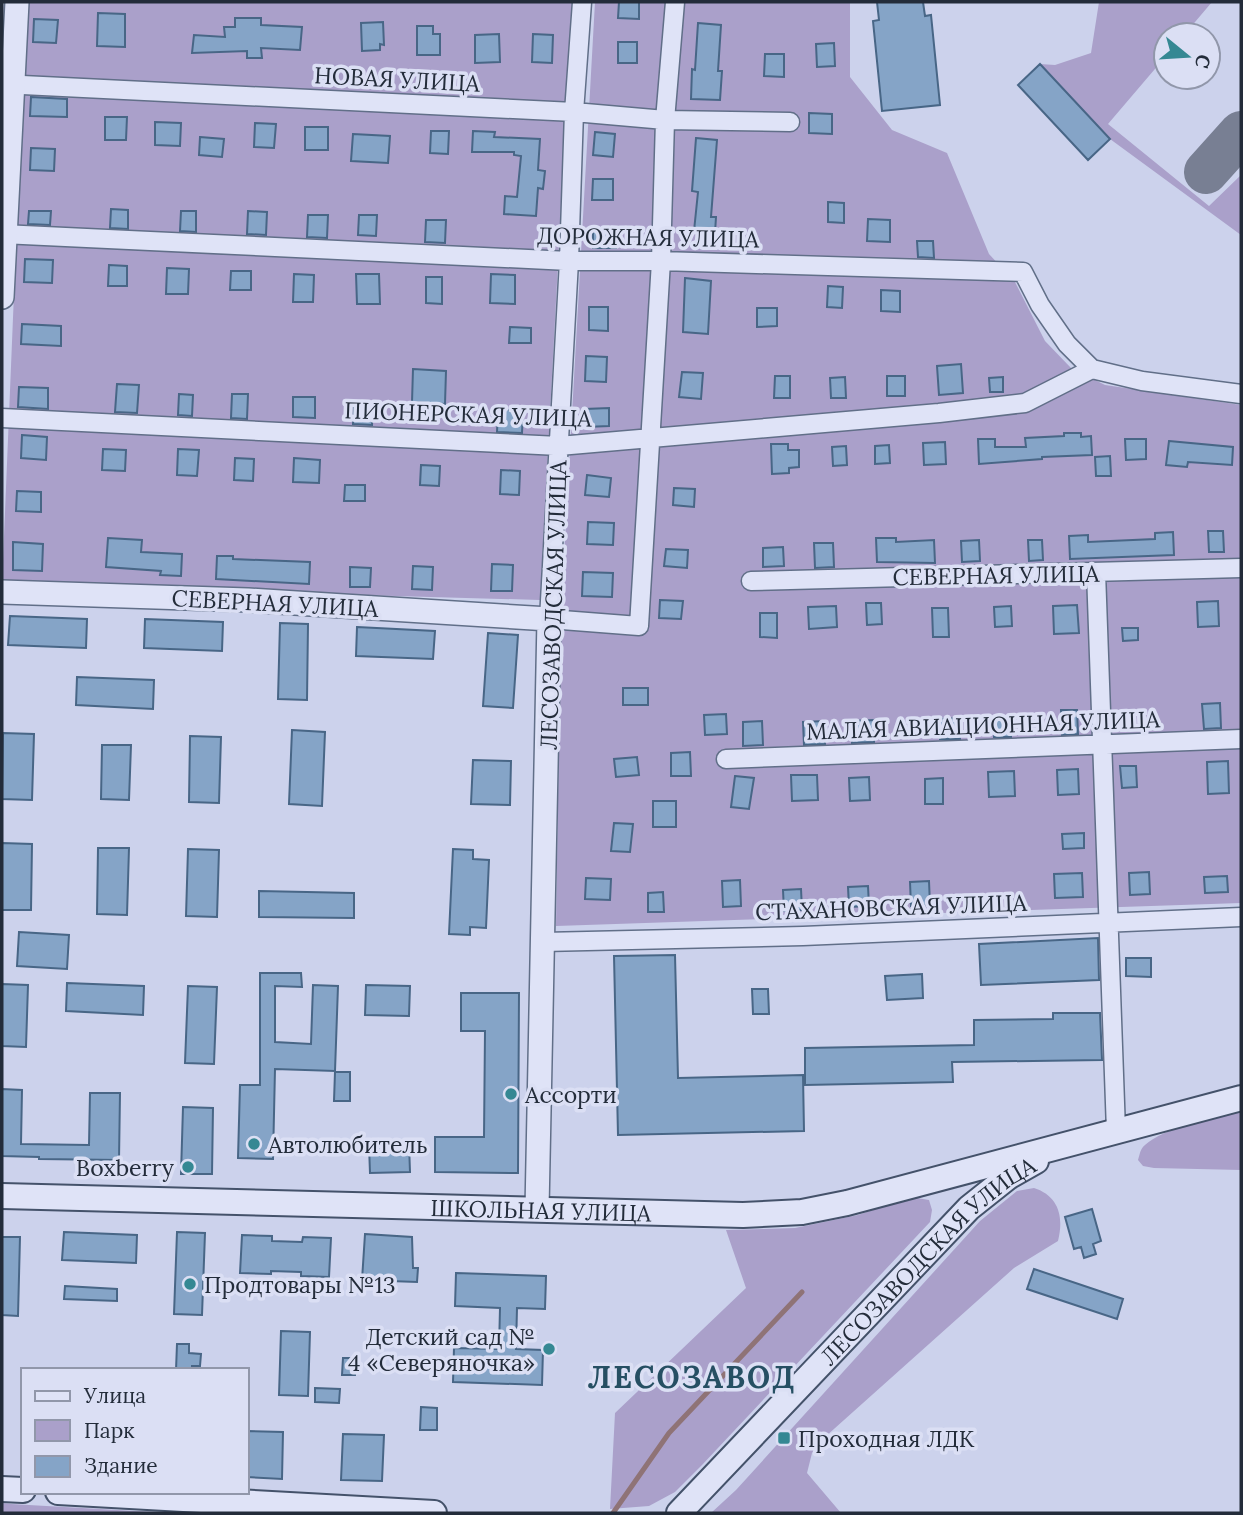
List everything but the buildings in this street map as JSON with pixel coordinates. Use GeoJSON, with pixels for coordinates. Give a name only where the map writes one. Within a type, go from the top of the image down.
{"type":"FeatureCollection","features":[{"type":"Feature","properties":{"kind":"main road"},"geometry":{"type":"LineString","coordinates":[[1070,1142],[1241,1098]]}},
{"type":"Feature","properties":{"kind":"main road","name":"ШКОЛЬНАЯ УЛИЦА"},"geometry":{"type":"LineString","coordinates":[[2,1196],[743,1215],[802,1212],[847,1203],[1070,1142]]}},
{"type":"Feature","properties":{"kind":"main road","name":"ЛЕСОЗАВОДСКАЯ УЛИЦА"},"geometry":{"type":"LineString","coordinates":[[679,1513],[969,1208],[1008,1177],[1070,1142]]}},
{"type":"Feature","properties":{"kind":"main road"},"geometry":{"type":"LineString","coordinates":[[2,1489],[21,1490]]}},
{"type":"Feature","properties":{"kind":"main road"},"geometry":{"type":"LineString","coordinates":[[94,1494],[434,1513]]}},
{"type":"Feature","properties":{"kind":"street"},"geometry":{"type":"LineString","coordinates":[[2,298],[8,84],[17,2]]}},
{"type":"Feature","properties":{"kind":"street","name":"ЛЕСОЗАВОДСКАЯ УЛИЦА"},"geometry":{"type":"LineString","coordinates":[[537,1209],[549,619],[569,261],[574,112],[582,2]]}},
{"type":"Feature","properties":{"kind":"street"},"geometry":{"type":"LineString","coordinates":[[549,619],[639,626],[652,438],[665,120],[675,2]]}},
{"type":"Feature","properties":{"kind":"street","name":"НОВАЯ УЛИЦА"},"geometry":{"type":"LineString","coordinates":[[8,84],[574,112],[665,120],[790,122]]}},
{"type":"Feature","properties":{"kind":"street","name":"ДОРОЖНАЯ УЛИЦА"},"geometry":{"type":"LineString","coordinates":[[3,234],[569,261],[661,261],[1023,272],[1040,305],[1067,344],[1092,369]]}},
{"type":"Feature","properties":{"kind":"street"},"geometry":{"type":"LineString","coordinates":[[1092,369],[1142,381],[1241,394]]}},
{"type":"Feature","properties":{"kind":"street","name":"ПИОНЕРСКАЯ УЛИЦА"},"geometry":{"type":"LineString","coordinates":[[2,418],[559,446],[939,414],[1025,403],[1092,369]]}},
{"type":"Feature","properties":{"kind":"street","name":"СЕВЕРНАЯ УЛИЦА"},"geometry":{"type":"LineString","coordinates":[[751,581],[1241,568]]}},
{"type":"Feature","properties":{"kind":"street"},"geometry":{"type":"LineString","coordinates":[[1096,572],[1115,1131]]}},
{"type":"Feature","properties":{"kind":"street","name":"СЕВЕРНАЯ УЛИЦА"},"geometry":{"type":"LineString","coordinates":[[2,592],[248,600],[549,619]]}},
{"type":"Feature","properties":{"kind":"street","name":"МАЛАЯ АВИАЦИОННАЯ УЛИЦА"},"geometry":{"type":"LineString","coordinates":[[726,759],[1241,739]]}},
{"type":"Feature","properties":{"kind":"street","name":"СТАХАНОВСКАЯ УЛИЦА"},"geometry":{"type":"LineString","coordinates":[[542,942],[803,936],[1241,917]]}},
{"type":"Feature","properties":{"kind":"green space"},"geometry":{"type":"Polygon","coordinates":[[[26,2],[572,2],[540,600],[2,585],[26,2]]]}},
{"type":"Feature","properties":{"kind":"green space"},"geometry":{"type":"Polygon","coordinates":[[[595,2],[850,2],[850,77],[892,130],[947,153],[989,254],[1015,282],[1045,341],[1071,368],[1105,385],[1241,405],[1241,903],[556,926],[561,611],[595,2]]]}},
{"type":"Feature","properties":{"kind":"green space"},"geometry":{"type":"Polygon","coordinates":[[[1099,2],[1212,2],[1196,21],[1152,21],[1152,72],[1108,124],[1209,206],[1241,175],[1241,235],[1110,139],[1040,64],[1055,65],[1091,53],[1099,2]]]}},
{"type":"Feature","properties":{"kind":"green space"},"geometry":{"type":"Polygon","coordinates":[[[1241,1111],[1241,1170],[1154,1168],[1143,1166],[1138,1160],[1143,1147],[1164,1133],[1241,1111]]]}},
{"type":"Feature","properties":{"kind":"green space"},"geometry":{"type":"Polygon","coordinates":[[[1034,1188],[1049,1196],[1058,1208],[1058,1241],[1014,1268],[825,1437],[812,1453],[807,1473],[841,1513],[711,1513],[736,1490],[980,1221],[1017,1191],[1034,1188]]]}},
{"type":"Feature","properties":{"kind":"green space"},"geometry":{"type":"Polygon","coordinates":[[[911,1197],[929,1200],[932,1210],[930,1222],[702,1465],[675,1492],[649,1506],[610,1509],[615,1413],[746,1288],[726,1230],[795,1228],[858,1215],[911,1197]]]}},
{"type":"Feature","properties":{"kind":"green space"},"geometry":{"type":"Polygon","coordinates":[[[2,1503],[11,1504],[170,1513],[2,1513],[2,1503]]]}},
{"type":"Feature","properties":{"kind":"waterway"},"geometry":{"type":"LineString","coordinates":[[613,1513],[669,1433],[802,1292]]}},
{"type":"Feature","properties":{"kind":"taxiway"},"geometry":{"type":"LineString","coordinates":[[1206,172],[1241,133]]}},
{"type":"Feature","properties":{"kind":"place","name":"Ассорти"},"geometry":{"type":"Point","coordinates":[511,1094]}},
{"type":"Feature","properties":{"kind":"place","name":"Автолюбитель"},"geometry":{"type":"Point","coordinates":[254,1144]}},
{"type":"Feature","properties":{"kind":"place","name":"Boxberry"},"geometry":{"type":"Point","coordinates":[188,1167]}},
{"type":"Feature","properties":{"kind":"place","name":"Продтовары №13"},"geometry":{"type":"Point","coordinates":[190,1284]}},
{"type":"Feature","properties":{"kind":"place","name":"Детский сад № 4 «Северяночка»"},"geometry":{"type":"Point","coordinates":[549,1349]}},
{"type":"Feature","properties":{"kind":"place","name":"Проходная ЛДК"},"geometry":{"type":"Point","coordinates":[784,1438]}},
{"type":"Feature","properties":{"kind":"district","name":"ЛЕСОЗАВОД"},"geometry":{"type":"Point","coordinates":[692,1377]}}]}
